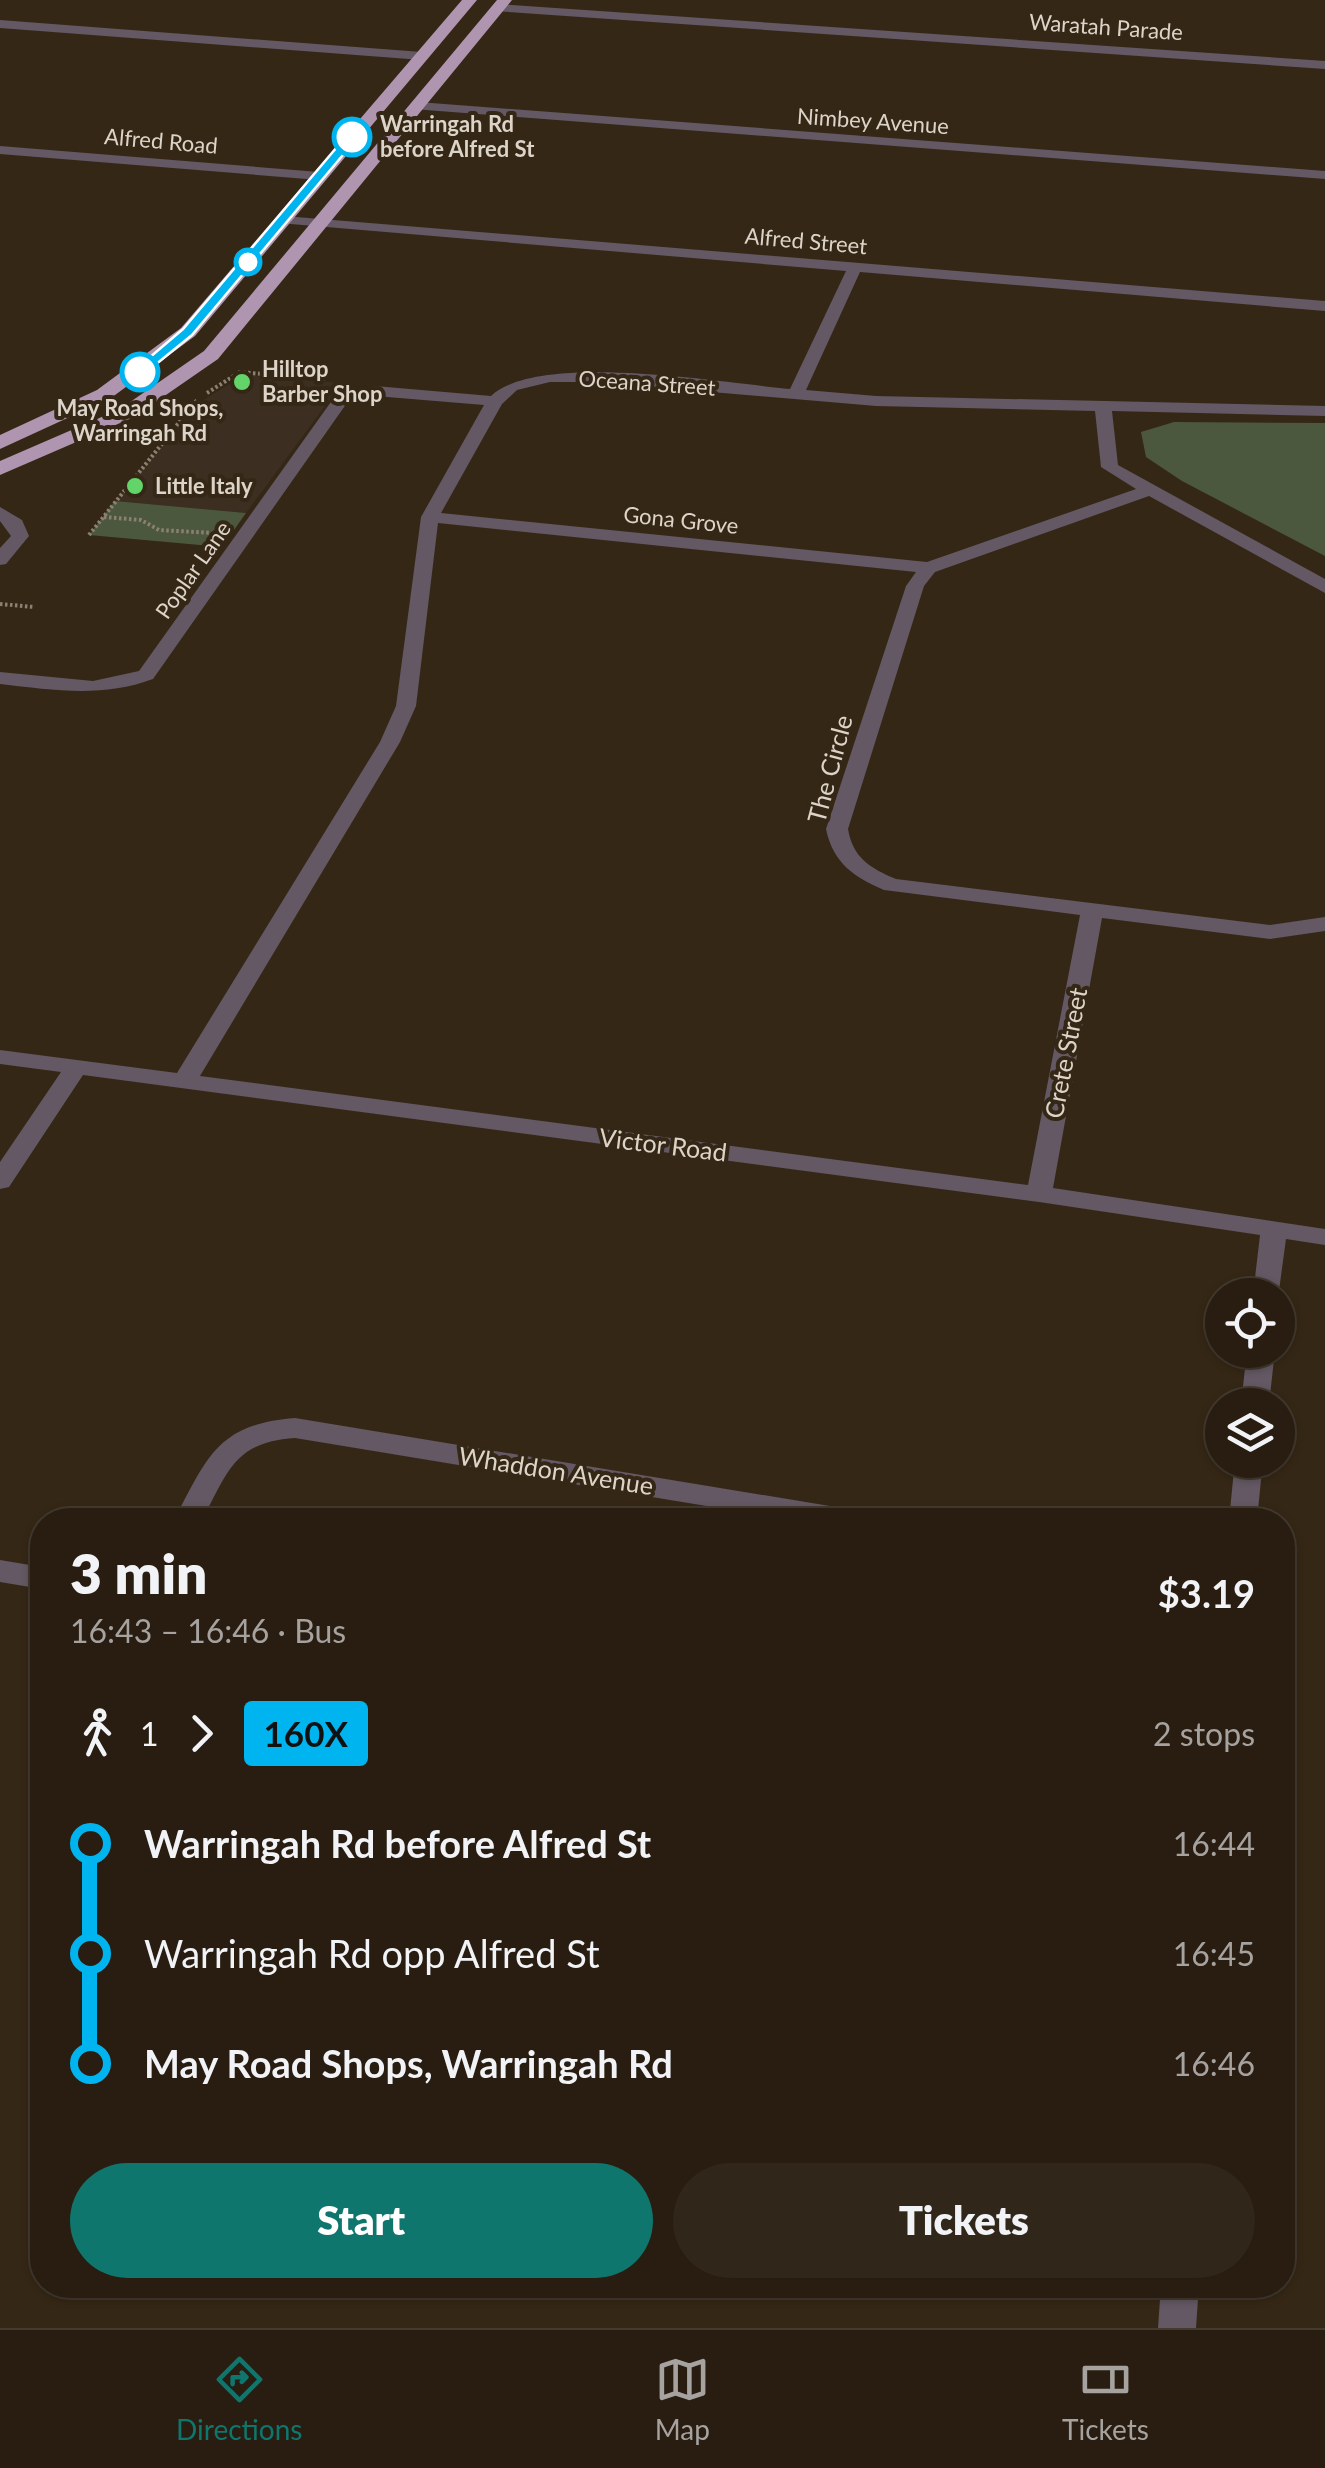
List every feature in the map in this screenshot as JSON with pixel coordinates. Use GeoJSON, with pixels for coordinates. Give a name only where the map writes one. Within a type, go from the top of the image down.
{"type":"FeatureCollection","features":[{"type":"Feature","properties":{"kind":"highway","name":"Waratah Parade"},"geometry":{"type":"LineString","coordinates":[[467,3],[501,4]]}},
{"type":"Feature","properties":{"kind":"highway"},"geometry":{"type":"LineString","coordinates":[[0,443],[90,402],[166,352],[284,220],[467,3]]}},
{"type":"Feature","properties":{"kind":"highway"},"geometry":{"type":"LineString","coordinates":[[0,469],[94,430],[194,370],[250,312],[501,4]]}},
{"type":"Feature","properties":{"kind":"street","name":"Waratah Parade"},"geometry":{"type":"LineString","coordinates":[[501,4],[1325,65]]}},
{"type":"Feature","properties":{"kind":"street"},"geometry":{"type":"LineString","coordinates":[[0,24],[422,56]]}},
{"type":"Feature","properties":{"kind":"street","name":"Nimbey Avenue"},"geometry":{"type":"LineString","coordinates":[[418,106],[1325,175]]}},
{"type":"Feature","properties":{"kind":"street","name":"Alfred Road"},"geometry":{"type":"LineString","coordinates":[[0,150],[319,176]]}},
{"type":"Feature","properties":{"kind":"street","name":"Alfred Street"},"geometry":{"type":"LineString","coordinates":[[284,220],[1325,306]]}},
{"type":"Feature","properties":{"kind":"street"},"geometry":{"type":"LineString","coordinates":[[796,394],[855,268]]}},
{"type":"Feature","properties":{"kind":"street","name":"Oceana Street"},"geometry":{"type":"LineString","coordinates":[[494,402],[511,386],[550,377],[876,401],[1325,411]]}},
{"type":"Feature","properties":{"kind":"street"},"geometry":{"type":"LineString","coordinates":[[184,1082],[390,742],[406,706],[430,517],[494,402],[358,392]]}},
{"type":"Feature","properties":{"kind":"street","name":"Poplar Lane"},"geometry":{"type":"LineString","coordinates":[[0,678],[95,687],[125,685],[146,675],[344,396],[358,392]]}},
{"type":"Feature","properties":{"kind":"street"},"geometry":{"type":"LineString","coordinates":[[1103,406],[1110,467],[1325,587]]}},
{"type":"Feature","properties":{"kind":"street"},"geometry":{"type":"LineString","coordinates":[[928,568],[1150,490]]}},
{"type":"Feature","properties":{"kind":"street"},"geometry":{"type":"LineString","coordinates":[[0,512],[16,524],[20,536],[0,560]]}},
{"type":"Feature","properties":{"kind":"street","name":"Gona Grove"},"geometry":{"type":"LineString","coordinates":[[430,517],[928,568]]}},
{"type":"Feature","properties":{"kind":"street","name":"The Circle"},"geometry":{"type":"LineString","coordinates":[[928,568],[915,586],[837,829],[839,848],[858,871],[892,885],[1092,912],[1270,932],[1325,924]]}},
{"type":"Feature","properties":{"kind":"street","name":"Crete Street"},"geometry":{"type":"LineString","coordinates":[[1039,1194],[1092,912]]}},
{"type":"Feature","properties":{"kind":"street","name":"Victor Road"},"geometry":{"type":"LineString","coordinates":[[0,1056],[1039,1194],[1325,1237]]}},
{"type":"Feature","properties":{"kind":"street"},"geometry":{"type":"LineString","coordinates":[[0,1181],[76,1067]]}},
{"type":"Feature","properties":{"kind":"street"},"geometry":{"type":"LineString","coordinates":[[1268,1278],[1274,1230]]}},
{"type":"Feature","properties":{"kind":"street","name":"Whaddon Avenue"},"geometry":{"type":"LineString","coordinates":[[195,1508],[229,1446],[257,1428],[295,1428],[781,1508]]}},
{"type":"Feature","properties":{"kind":"street"},"geometry":{"type":"LineString","coordinates":[[1243,1508],[1247,1478]]}},
{"type":"Feature","properties":{"kind":"street"},"geometry":{"type":"LineString","coordinates":[[0,1571],[30,1576]]}},
{"type":"Feature","properties":{"kind":"street"},"geometry":{"type":"LineString","coordinates":[[1177,2328],[1179,2298]]}},
{"type":"Feature","properties":{"kind":"path"},"geometry":{"type":"LineString","coordinates":[[228,368],[342,380],[358,392]]}},
{"type":"Feature","properties":{"kind":"path"},"geometry":{"type":"LineString","coordinates":[[89,535],[192,404],[240,372]]}},
{"type":"Feature","properties":{"kind":"path"},"geometry":{"type":"LineString","coordinates":[[102,517],[141,520],[158,530],[218,534],[252,526]]}},
{"type":"Feature","properties":{"kind":"path"},"geometry":{"type":"LineString","coordinates":[[0,604],[34,607]]}},
{"type":"Feature","properties":{"kind":"shaded area"},"geometry":{"type":"Polygon","coordinates":[[[244,375],[342,383],[246,513],[115,501],[197,404],[244,375]]]}},
{"type":"Feature","properties":{"kind":"green space"},"geometry":{"type":"Polygon","coordinates":[[[1174,422],[1325,423],[1325,556],[1182,481],[1146,457],[1141,432],[1174,422]]]}},
{"type":"Feature","properties":{"kind":"green space"},"geometry":{"type":"Polygon","coordinates":[[[115,501],[246,513],[222,547],[89,535],[115,501]]]}},
{"type":"Feature","properties":{"kind":"bus line","name":"160X"},"geometry":{"type":"LineString","coordinates":[[140,372],[188,332],[352,137]]}},
{"type":"Feature","properties":{"kind":"place","name":"Warringah Rd before Alfred St"},"geometry":{"type":"Point","coordinates":[352,137]}},
{"type":"Feature","properties":{"kind":"place","name":"May Road Shops, Warringah Rd"},"geometry":{"type":"Point","coordinates":[140,372]}},
{"type":"Feature","properties":{"kind":"place","name":"Hilltop Barber Shop"},"geometry":{"type":"Point","coordinates":[242,382]}},
{"type":"Feature","properties":{"kind":"place","name":"Little Italy"},"geometry":{"type":"Point","coordinates":[135,486]}}]}
